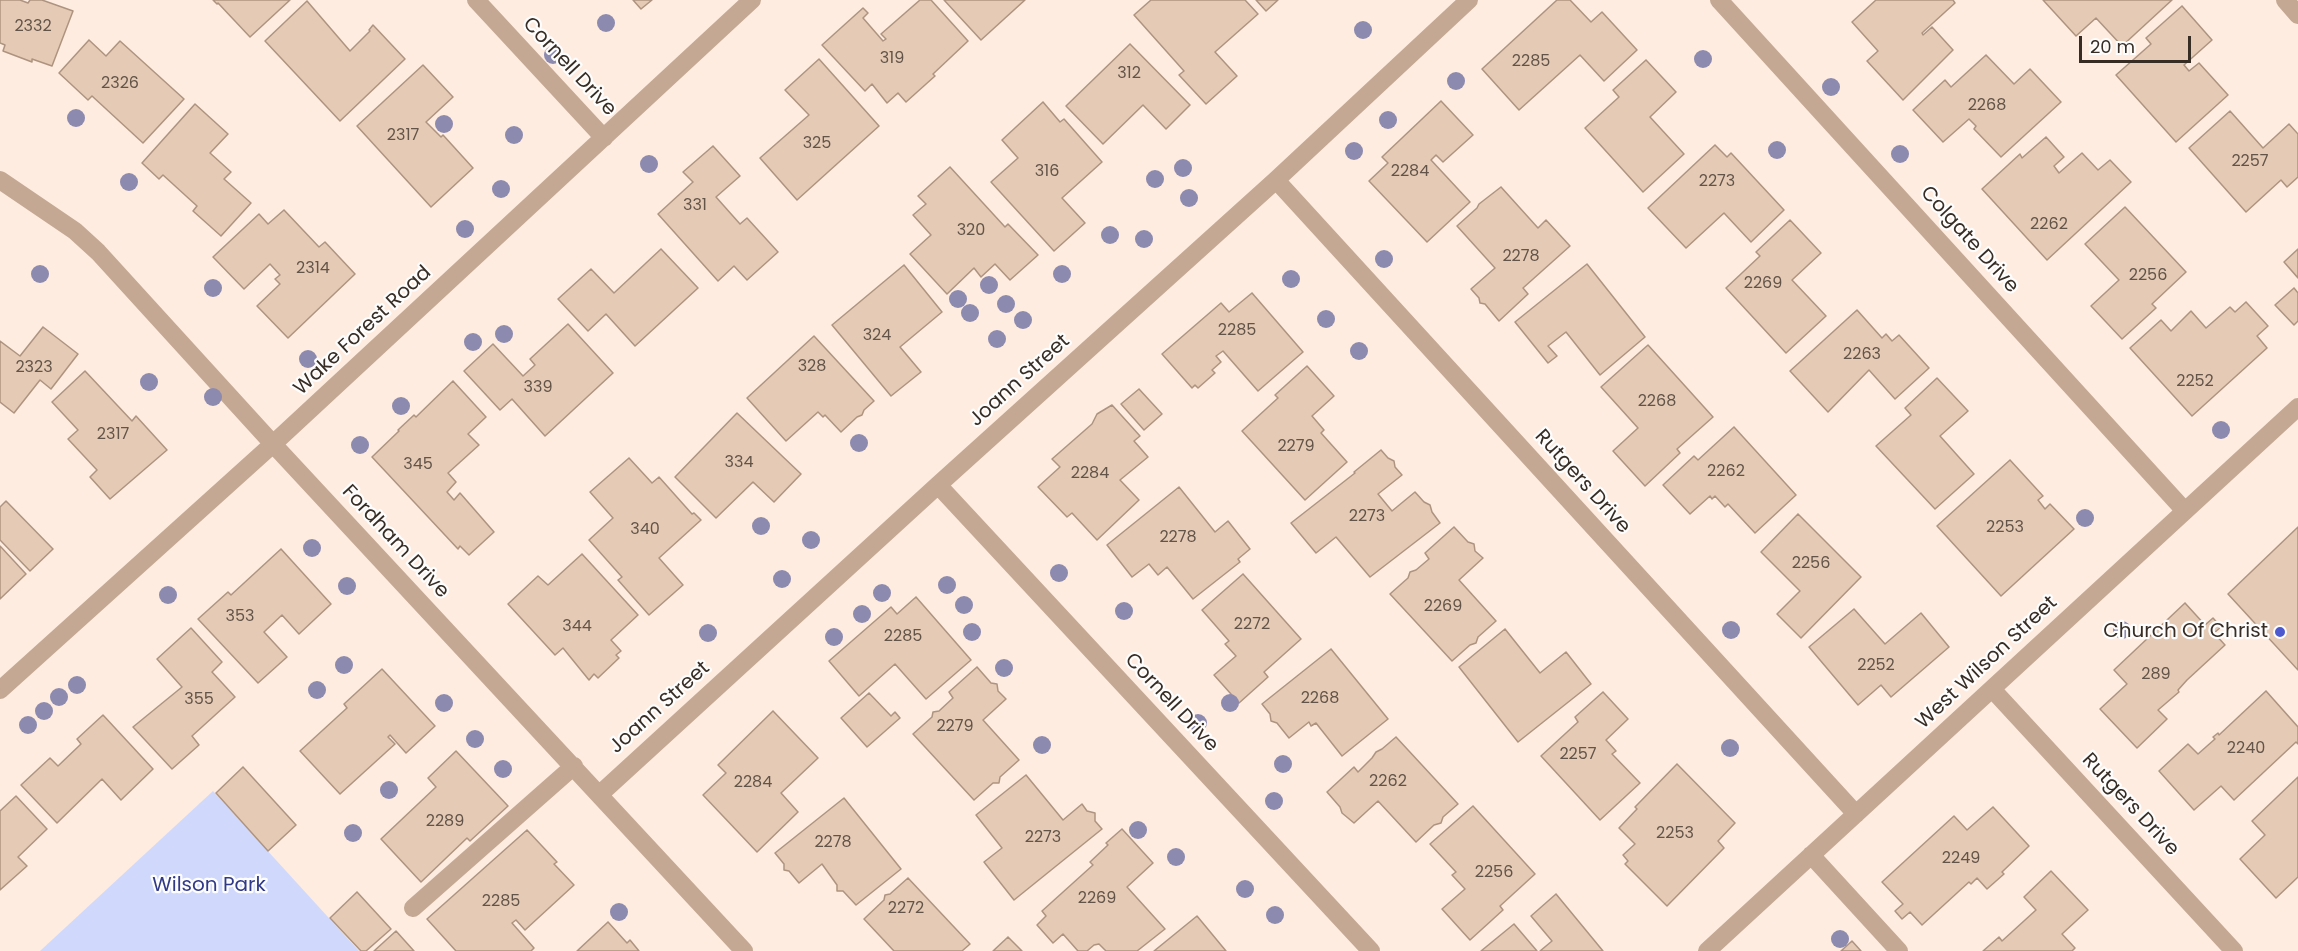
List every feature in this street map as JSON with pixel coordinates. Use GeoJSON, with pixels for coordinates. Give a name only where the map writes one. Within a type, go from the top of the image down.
{"type":"FeatureCollection","features":[{"type":"Feature","properties":{"kind":"street","name":"Cornell Drive"},"geometry":{"type":"LineString","coordinates":[[476,0],[604,138]]}},
{"type":"Feature","properties":{"kind":"street","name":"Wake Forest Road"},"geometry":{"type":"LineString","coordinates":[[0,690],[273,444],[752,0]]}},
{"type":"Feature","properties":{"kind":"street","name":"Joann Street"},"geometry":{"type":"LineString","coordinates":[[600,794],[1276,180],[1469,0]]}},
{"type":"Feature","properties":{"kind":"street","name":"Colgate Drive"},"geometry":{"type":"LineString","coordinates":[[1719,0],[2185,511]]}},
{"type":"Feature","properties":{"kind":"street"},"geometry":{"type":"LineString","coordinates":[[2285,0],[2298,15]]}},
{"type":"Feature","properties":{"kind":"street","name":"Fordham Drive"},"geometry":{"type":"LineString","coordinates":[[0,180],[75,231],[98,252],[744,951]]}},
{"type":"Feature","properties":{"kind":"street","name":"Rutgers Drive"},"geometry":{"type":"LineString","coordinates":[[1276,180],[1856,814]]}},
{"type":"Feature","properties":{"kind":"street","name":"West Wilson Street"},"geometry":{"type":"LineString","coordinates":[[1707,951],[2298,407]]}},
{"type":"Feature","properties":{"kind":"street","name":"Cornell Drive"},"geometry":{"type":"LineString","coordinates":[[938,485],[1371,951]]}},
{"type":"Feature","properties":{"kind":"street","name":"Rutgers Drive"},"geometry":{"type":"LineString","coordinates":[[1992,688],[2234,951]]}},
{"type":"Feature","properties":{"kind":"street"},"geometry":{"type":"LineString","coordinates":[[412,908],[574,766]]}},
{"type":"Feature","properties":{"kind":"street"},"geometry":{"type":"LineString","coordinates":[[1811,855],[1899,951]]}},
{"type":"Feature","properties":{"kind":"green space","name":"Wilson Park"},"geometry":{"type":"Polygon","coordinates":[[[213,791],[359,951],[40,951],[213,791]]]}},
{"type":"Feature","properties":{"kind":"building"},"geometry":{"type":"Polygon","coordinates":[[[0,0],[20,0],[28,3],[30,0],[42,0],[73,11],[52,66],[32,59],[32,62],[3,51],[5,45],[0,43],[0,0]]]}},
{"type":"Feature","properties":{"kind":"building"},"geometry":{"type":"Polygon","coordinates":[[[213,0],[290,0],[250,37],[213,0]]]}},
{"type":"Feature","properties":{"kind":"building"},"geometry":{"type":"Polygon","coordinates":[[[633,0],[652,0],[641,9],[633,0]]]}},
{"type":"Feature","properties":{"kind":"building"},"geometry":{"type":"Polygon","coordinates":[[[920,0],[931,0],[968,41],[933,74],[935,76],[906,102],[898,93],[887,103],[872,84],[865,91],[822,45],[863,8],[868,13],[863,18],[883,41],[886,39],[881,34],[920,0]]]}},
{"type":"Feature","properties":{"kind":"building"},"geometry":{"type":"Polygon","coordinates":[[[944,0],[1025,0],[981,40],[944,0]]]}},
{"type":"Feature","properties":{"kind":"building"},"geometry":{"type":"Polygon","coordinates":[[[1151,0],[1245,0],[1258,14],[1215,52],[1237,76],[1206,104],[1179,75],[1184,71],[1134,15],[1151,0]]]}},
{"type":"Feature","properties":{"kind":"building"},"geometry":{"type":"Polygon","coordinates":[[[1256,0],[1278,0],[1266,11],[1256,0]]]}},
{"type":"Feature","properties":{"kind":"building"},"geometry":{"type":"Polygon","coordinates":[[[1557,0],[1570,0],[1591,22],[1602,12],[1637,50],[1604,81],[1580,55],[1519,110],[1482,69],[1557,0]]]}},
{"type":"Feature","properties":{"kind":"building"},"geometry":{"type":"Polygon","coordinates":[[[1876,0],[1953,0],[1955,3],[1922,33],[1923,35],[1932,27],[1953,50],[1903,100],[1867,61],[1878,51],[1852,22],[1876,0]]]}},
{"type":"Feature","properties":{"kind":"building"},"geometry":{"type":"Polygon","coordinates":[[[2043,0],[2172,0],[2122,46],[2096,18],[2076,36],[2043,0]]]}},
{"type":"Feature","properties":{"kind":"building"},"geometry":{"type":"Polygon","coordinates":[[[307,1],[350,51],[373,25],[405,59],[340,121],[265,41],[307,1]]]}},
{"type":"Feature","properties":{"kind":"building"},"geometry":{"type":"Polygon","coordinates":[[[2182,6],[2212,40],[2184,65],[2189,71],[2199,63],[2228,95],[2176,142],[2116,75],[2151,44],[2146,38],[2182,6]]]}},
{"type":"Feature","properties":{"kind":"building"},"geometry":{"type":"Polygon","coordinates":[[[89,40],[106,56],[120,41],[184,99],[143,143],[92,96],[88,100],[59,73],[89,40]]]}},
{"type":"Feature","properties":{"kind":"building"},"geometry":{"type":"Polygon","coordinates":[[[1130,44],[1190,105],[1166,129],[1143,105],[1103,144],[1066,106],[1130,44]]]}},
{"type":"Feature","properties":{"kind":"building"},"geometry":{"type":"Polygon","coordinates":[[[1986,55],[2014,84],[2030,69],[2061,102],[2001,157],[1974,129],[1976,126],[1969,119],[1943,142],[1913,110],[1945,80],[1951,87],[1986,55]]]}},
{"type":"Feature","properties":{"kind":"building"},"geometry":{"type":"Polygon","coordinates":[[[819,59],[879,126],[797,200],[760,158],[809,115],[785,90],[819,59]]]}},
{"type":"Feature","properties":{"kind":"building"},"geometry":{"type":"Polygon","coordinates":[[[1646,60],[1676,92],[1650,117],[1684,154],[1643,192],[1585,128],[1619,97],[1613,90],[1646,60]]]}},
{"type":"Feature","properties":{"kind":"building"},"geometry":{"type":"Polygon","coordinates":[[[423,65],[453,97],[426,122],[441,137],[443,135],[473,168],[431,207],[357,126],[423,65]]]}},
{"type":"Feature","properties":{"kind":"building"},"geometry":{"type":"Polygon","coordinates":[[[1441,101],[1473,135],[1443,162],[1436,155],[1431,160],[1470,202],[1427,242],[1369,181],[1388,163],[1382,157],[1441,101]]]}},
{"type":"Feature","properties":{"kind":"building"},"geometry":{"type":"Polygon","coordinates":[[[1043,102],[1060,122],[1064,119],[1102,162],[1062,198],[1085,223],[1054,251],[991,182],[1018,158],[1002,140],[1043,102]]]}},
{"type":"Feature","properties":{"kind":"building"},"geometry":{"type":"Polygon","coordinates":[[[195,104],[228,134],[210,153],[231,172],[224,179],[251,203],[221,236],[193,211],[197,206],[163,175],[159,179],[142,163],[195,104]]]}},
{"type":"Feature","properties":{"kind":"building"},"geometry":{"type":"Polygon","coordinates":[[[2230,111],[2263,148],[2289,124],[2298,134],[2298,177],[2287,187],[2281,180],[2246,212],[2189,148],[2230,111]]]}},
{"type":"Feature","properties":{"kind":"building"},"geometry":{"type":"Polygon","coordinates":[[[2046,137],[2064,157],[2054,166],[2059,173],[2082,153],[2098,170],[2110,160],[2131,182],[2047,260],[1982,189],[2020,154],[2022,158],[2046,137]]]}},
{"type":"Feature","properties":{"kind":"building"},"geometry":{"type":"Polygon","coordinates":[[[1715,145],[1727,157],[1731,153],[1784,210],[1751,242],[1724,213],[1686,248],[1648,208],[1715,145]]]}},
{"type":"Feature","properties":{"kind":"building"},"geometry":{"type":"Polygon","coordinates":[[[713,146],[740,176],[716,197],[740,224],[747,218],[778,252],[747,280],[734,266],[718,281],[658,214],[693,182],[683,172],[713,146]]]}},
{"type":"Feature","properties":{"kind":"building"},"geometry":{"type":"Polygon","coordinates":[[[950,167],[1005,227],[1008,224],[1038,255],[1010,280],[995,264],[981,277],[974,268],[947,294],[910,254],[931,235],[913,215],[926,204],[918,196],[950,167]]]}},
{"type":"Feature","properties":{"kind":"building"},"geometry":{"type":"Polygon","coordinates":[[[1501,187],[1538,228],[1546,220],[1570,246],[1523,288],[1528,294],[1499,321],[1485,304],[1480,303],[1479,298],[1471,289],[1495,268],[1457,226],[1479,204],[1501,187]]]}},
{"type":"Feature","properties":{"kind":"building"},"geometry":{"type":"Polygon","coordinates":[[[2125,207],[2186,272],[2152,304],[2156,308],[2122,339],[2091,306],[2119,280],[2085,244],[2125,207]]]}},
{"type":"Feature","properties":{"kind":"building"},"geometry":{"type":"Polygon","coordinates":[[[284,210],[319,247],[325,242],[355,274],[288,338],[257,306],[280,284],[275,279],[280,275],[270,264],[244,289],[213,257],[259,214],[268,224],[284,210]]]}},
{"type":"Feature","properties":{"kind":"building"},"geometry":{"type":"Polygon","coordinates":[[[1790,220],[1821,253],[1792,280],[1826,316],[1786,353],[1726,288],[1760,256],[1756,252],[1790,220]]]}},
{"type":"Feature","properties":{"kind":"building"},"geometry":{"type":"Polygon","coordinates":[[[661,249],[698,288],[635,346],[606,314],[588,331],[558,299],[591,269],[614,293],[661,249]]]}},
{"type":"Feature","properties":{"kind":"building"},"geometry":{"type":"Polygon","coordinates":[[[2298,249],[2298,278],[2284,262],[2298,249]]]}},
{"type":"Feature","properties":{"kind":"building"},"geometry":{"type":"Polygon","coordinates":[[[1587,264],[1645,337],[1600,375],[1566,332],[1548,346],[1557,356],[1548,363],[1515,322],[1587,264]]]}},
{"type":"Feature","properties":{"kind":"building"},"geometry":{"type":"Polygon","coordinates":[[[904,265],[942,312],[900,347],[921,372],[891,396],[832,325],[904,265]]]}},
{"type":"Feature","properties":{"kind":"building"},"geometry":{"type":"Polygon","coordinates":[[[2294,288],[2298,293],[2298,321],[2294,325],[2275,305],[2294,288]]]}},
{"type":"Feature","properties":{"kind":"building"},"geometry":{"type":"Polygon","coordinates":[[[1252,293],[1303,352],[1258,391],[1223,351],[1216,356],[1221,362],[1212,370],[1215,373],[1198,388],[1195,385],[1192,388],[1162,354],[1221,303],[1229,312],[1252,293]]]}},
{"type":"Feature","properties":{"kind":"building"},"geometry":{"type":"Polygon","coordinates":[[[2246,302],[2268,326],[2257,336],[2267,348],[2192,416],[2130,348],[2161,320],[2171,331],[2191,311],[2206,328],[2230,307],[2235,312],[2246,302]]]}},
{"type":"Feature","properties":{"kind":"building"},"geometry":{"type":"Polygon","coordinates":[[[1857,310],[1882,338],[1886,334],[1892,341],[1899,335],[1929,368],[1895,399],[1869,370],[1828,412],[1790,371],[1857,310]]]}},
{"type":"Feature","properties":{"kind":"building"},"geometry":{"type":"Polygon","coordinates":[[[568,324],[613,373],[545,436],[512,399],[500,410],[464,371],[493,344],[523,376],[535,365],[530,359],[568,324]]]}},
{"type":"Feature","properties":{"kind":"building"},"geometry":{"type":"Polygon","coordinates":[[[43,327],[78,354],[51,389],[40,380],[14,413],[0,402],[0,341],[20,356],[43,327]]]}},
{"type":"Feature","properties":{"kind":"building"},"geometry":{"type":"Polygon","coordinates":[[[814,336],[874,401],[862,415],[841,432],[825,415],[823,417],[818,412],[786,441],[747,398],[814,336]]]}},
{"type":"Feature","properties":{"kind":"building"},"geometry":{"type":"Polygon","coordinates":[[[1648,345],[1713,417],[1677,449],[1680,453],[1645,486],[1613,451],[1638,428],[1601,387],[1648,345]]]}},
{"type":"Feature","properties":{"kind":"building"},"geometry":{"type":"Polygon","coordinates":[[[1307,366],[1334,396],[1312,416],[1324,430],[1321,433],[1347,462],[1305,500],[1242,431],[1278,398],[1275,395],[1307,366]]]}},
{"type":"Feature","properties":{"kind":"building"},"geometry":{"type":"Polygon","coordinates":[[[85,371],[132,421],[136,416],[167,450],[110,499],[90,477],[97,470],[68,439],[78,430],[52,402],[85,371]]]}},
{"type":"Feature","properties":{"kind":"building"},"geometry":{"type":"Polygon","coordinates":[[[1937,378],[1968,411],[1940,436],[1974,474],[1935,509],[1876,446],[1911,415],[1905,408],[1937,378]]]}},
{"type":"Feature","properties":{"kind":"building"},"geometry":{"type":"Polygon","coordinates":[[[453,381],[486,417],[468,434],[479,445],[448,473],[456,482],[447,492],[454,500],[460,493],[494,532],[469,555],[460,546],[458,549],[372,457],[398,430],[414,415],[416,417],[453,381]]]}},
{"type":"Feature","properties":{"kind":"building"},"geometry":{"type":"Polygon","coordinates":[[[1139,389],[1162,414],[1144,430],[1121,404],[1139,389]]]}},
{"type":"Feature","properties":{"kind":"building"},"geometry":{"type":"Polygon","coordinates":[[[1112,405],[1140,436],[1134,441],[1148,457],[1120,480],[1139,500],[1097,540],[1072,513],[1067,517],[1038,487],[1060,467],[1052,459],[1092,424],[1097,414],[1112,405]]]}},
{"type":"Feature","properties":{"kind":"building"},"geometry":{"type":"Polygon","coordinates":[[[737,413],[801,474],[774,502],[753,482],[716,518],[675,477],[737,413]]]}},
{"type":"Feature","properties":{"kind":"building"},"geometry":{"type":"Polygon","coordinates":[[[1734,427],[1796,495],[1755,533],[1728,504],[1725,507],[1715,496],[1712,499],[1710,496],[1690,514],[1663,485],[1694,456],[1698,460],[1734,427]]]}},
{"type":"Feature","properties":{"kind":"building"},"geometry":{"type":"Polygon","coordinates":[[[1381,450],[1394,461],[1395,467],[1402,475],[1378,494],[1392,511],[1415,492],[1430,505],[1440,523],[1370,577],[1336,537],[1316,553],[1291,523],[1381,450]]]}},
{"type":"Feature","properties":{"kind":"building"},"geometry":{"type":"Polygon","coordinates":[[[629,458],[652,483],[659,477],[692,514],[694,513],[701,520],[659,558],[683,585],[649,615],[618,580],[622,577],[589,540],[613,518],[590,492],[629,458]]]}},
{"type":"Feature","properties":{"kind":"building"},"geometry":{"type":"Polygon","coordinates":[[[2010,460],[2043,496],[2038,500],[2045,509],[2050,504],[2074,529],[2001,596],[1937,526],[2010,460]]]}},
{"type":"Feature","properties":{"kind":"building"},"geometry":{"type":"Polygon","coordinates":[[[1179,487],[1215,532],[1228,521],[1250,549],[1238,559],[1240,562],[1193,599],[1167,567],[1158,575],[1149,564],[1132,577],[1107,545],[1179,487]]]}},
{"type":"Feature","properties":{"kind":"building"},"geometry":{"type":"Polygon","coordinates":[[[6,501],[53,549],[30,571],[0,540],[0,507],[6,501]]]}},
{"type":"Feature","properties":{"kind":"building"},"geometry":{"type":"Polygon","coordinates":[[[1798,514],[1861,577],[1801,638],[1777,614],[1800,591],[1761,552],[1798,514]]]}},
{"type":"Feature","properties":{"kind":"building"},"geometry":{"type":"Polygon","coordinates":[[[1454,527],[1468,542],[1474,544],[1475,551],[1483,558],[1459,580],[1496,621],[1478,637],[1476,643],[1470,645],[1452,661],[1390,594],[1408,578],[1410,572],[1429,559],[1425,553],[1454,527]]]}},
{"type":"Feature","properties":{"kind":"building","name":"Church Of Christ"},"geometry":{"type":"Polygon","coordinates":[[[2298,527],[2298,670],[2228,594],[2298,527]]]}},
{"type":"Feature","properties":{"kind":"building"},"geometry":{"type":"Polygon","coordinates":[[[0,546],[26,574],[0,599],[0,546]]]}},
{"type":"Feature","properties":{"kind":"building"},"geometry":{"type":"Polygon","coordinates":[[[281,549],[331,604],[299,634],[282,615],[264,632],[287,657],[258,683],[198,619],[228,592],[231,595],[281,549]]]}},
{"type":"Feature","properties":{"kind":"building"},"geometry":{"type":"Polygon","coordinates":[[[582,554],[638,615],[611,640],[621,651],[616,655],[619,658],[598,678],[594,674],[589,680],[563,648],[555,655],[508,604],[538,576],[548,585],[582,554]]]}},
{"type":"Feature","properties":{"kind":"building"},"geometry":{"type":"Polygon","coordinates":[[[1243,574],[1301,639],[1264,672],[1268,677],[1239,703],[1214,675],[1236,656],[1225,644],[1229,641],[1202,610],[1243,574]]]}},
{"type":"Feature","properties":{"kind":"building"},"geometry":{"type":"Polygon","coordinates":[[[916,597],[971,660],[926,699],[895,664],[859,696],[829,661],[891,607],[897,614],[916,597]]]}},
{"type":"Feature","properties":{"kind":"building"},"geometry":{"type":"Polygon","coordinates":[[[2185,603],[2205,625],[2213,618],[2221,627],[2214,633],[2225,645],[2158,710],[2167,719],[2137,748],[2100,709],[2127,684],[2114,670],[2185,603]]]}},
{"type":"Feature","properties":{"kind":"building"},"geometry":{"type":"Polygon","coordinates":[[[1854,609],[1885,644],[1921,613],[1949,647],[1891,697],[1881,685],[1858,705],[1809,647],[1854,609]]]}},
{"type":"Feature","properties":{"kind":"building"},"geometry":{"type":"Polygon","coordinates":[[[191,628],[222,662],[212,672],[235,697],[192,736],[199,745],[172,769],[133,727],[182,687],[157,659],[191,628]]]}},
{"type":"Feature","properties":{"kind":"building"},"geometry":{"type":"Polygon","coordinates":[[[1505,629],[1540,673],[1566,652],[1591,684],[1518,742],[1459,667],[1505,629]]]}},
{"type":"Feature","properties":{"kind":"building"},"geometry":{"type":"Polygon","coordinates":[[[1331,649],[1388,719],[1342,756],[1316,723],[1311,726],[1309,722],[1289,738],[1277,723],[1271,721],[1270,714],[1262,704],[1331,649]]]}},
{"type":"Feature","properties":{"kind":"building"},"geometry":{"type":"Polygon","coordinates":[[[977,667],[991,683],[997,684],[998,691],[1006,699],[983,720],[1019,760],[1000,777],[999,783],[993,783],[974,800],[913,734],[932,717],[933,712],[939,711],[953,698],[949,692],[977,667]]]}},
{"type":"Feature","properties":{"kind":"building"},"geometry":{"type":"Polygon","coordinates":[[[382,669],[435,726],[406,753],[390,735],[388,737],[395,744],[340,794],[300,751],[347,708],[344,704],[382,669]]]}},
{"type":"Feature","properties":{"kind":"building"},"geometry":{"type":"Polygon","coordinates":[[[2266,691],[2298,727],[2298,744],[2296,742],[2234,800],[2221,786],[2194,810],[2159,771],[2188,744],[2198,754],[2215,739],[2213,737],[2218,733],[2219,735],[2266,691]]]}},
{"type":"Feature","properties":{"kind":"building"},"geometry":{"type":"Polygon","coordinates":[[[1603,692],[1628,719],[1606,740],[1616,751],[1612,754],[1640,783],[1600,820],[1541,756],[1578,722],[1575,717],[1603,692]]]}},
{"type":"Feature","properties":{"kind":"building"},"geometry":{"type":"Polygon","coordinates":[[[869,693],[891,716],[895,712],[900,718],[867,747],[841,718],[869,693]]]}},
{"type":"Feature","properties":{"kind":"building"},"geometry":{"type":"Polygon","coordinates":[[[773,711],[818,758],[781,793],[798,812],[757,852],[703,795],[726,773],[718,765],[773,711]]]}},
{"type":"Feature","properties":{"kind":"building"},"geometry":{"type":"Polygon","coordinates":[[[103,715],[153,769],[121,800],[102,779],[57,823],[21,785],[50,758],[58,766],[81,744],[77,739],[103,715]]]}},
{"type":"Feature","properties":{"kind":"building"},"geometry":{"type":"Polygon","coordinates":[[[1396,737],[1458,804],[1443,817],[1441,823],[1434,825],[1416,842],[1378,801],[1354,823],[1342,813],[1340,807],[1327,792],[1354,767],[1358,772],[1376,752],[1396,737]]]}},
{"type":"Feature","properties":{"kind":"building"},"geometry":{"type":"Polygon","coordinates":[[[456,751],[508,806],[470,841],[467,838],[421,882],[381,839],[436,787],[428,778],[456,751]]]}},
{"type":"Feature","properties":{"kind":"building"},"geometry":{"type":"Polygon","coordinates":[[[1677,764],[1735,823],[1718,841],[1724,848],[1667,906],[1625,864],[1628,861],[1623,855],[1635,844],[1619,828],[1637,809],[1635,807],[1677,764]]]}},
{"type":"Feature","properties":{"kind":"building"},"geometry":{"type":"Polygon","coordinates":[[[243,767],[296,825],[268,851],[216,793],[243,767]]]}},
{"type":"Feature","properties":{"kind":"building"},"geometry":{"type":"Polygon","coordinates":[[[1026,775],[1063,820],[1082,804],[1087,811],[1095,813],[1095,821],[1102,829],[1014,900],[984,862],[1002,848],[976,815],[1026,775]]]}},
{"type":"Feature","properties":{"kind":"building"},"geometry":{"type":"Polygon","coordinates":[[[2298,777],[2298,877],[2276,898],[2240,859],[2265,835],[2252,821],[2298,777]]]}},
{"type":"Feature","properties":{"kind":"building"},"geometry":{"type":"Polygon","coordinates":[[[16,796],[47,829],[18,857],[27,866],[0,890],[0,811],[16,796]]]}},
{"type":"Feature","properties":{"kind":"building"},"geometry":{"type":"Polygon","coordinates":[[[844,798],[901,869],[856,905],[843,891],[837,891],[837,885],[822,864],[799,883],[789,871],[784,870],[784,864],[775,853],[844,798]]]}},
{"type":"Feature","properties":{"kind":"building"},"geometry":{"type":"Polygon","coordinates":[[[1473,806],[1535,874],[1500,906],[1503,910],[1470,940],[1442,909],[1465,889],[1452,875],[1456,872],[1430,844],[1473,806]]]}},
{"type":"Feature","properties":{"kind":"building"},"geometry":{"type":"Polygon","coordinates":[[[1993,807],[2029,846],[1987,889],[1977,878],[1971,884],[1969,882],[1922,925],[1910,912],[1902,919],[1895,911],[1903,904],[1882,882],[1954,816],[1967,830],[1993,807]]]}},
{"type":"Feature","properties":{"kind":"building"},"geometry":{"type":"Polygon","coordinates":[[[1122,829],[1153,863],[1127,887],[1165,929],[1137,951],[1106,951],[1099,944],[1087,951],[1078,951],[1063,934],[1053,943],[1037,925],[1046,916],[1042,911],[1093,865],[1090,862],[1122,829]]]}},
{"type":"Feature","properties":{"kind":"building"},"geometry":{"type":"Polygon","coordinates":[[[527,830],[557,862],[554,864],[574,885],[525,930],[516,920],[512,923],[534,948],[531,951],[456,951],[427,919],[527,830]]]}},
{"type":"Feature","properties":{"kind":"building"},"geometry":{"type":"Polygon","coordinates":[[[2051,871],[2088,910],[2062,934],[2075,948],[2072,951],[1983,951],[1999,937],[2002,941],[2036,910],[2024,897],[2051,871]]]}},
{"type":"Feature","properties":{"kind":"building"},"geometry":{"type":"Polygon","coordinates":[[[908,878],[970,944],[962,951],[894,951],[864,919],[884,900],[885,895],[890,894],[908,878]]]}},
{"type":"Feature","properties":{"kind":"building"},"geometry":{"type":"Polygon","coordinates":[[[357,892],[391,929],[366,951],[361,951],[330,918],[357,892]]]}},
{"type":"Feature","properties":{"kind":"building"},"geometry":{"type":"Polygon","coordinates":[[[1556,894],[1603,951],[1540,951],[1552,941],[1531,916],[1556,894]]]}},
{"type":"Feature","properties":{"kind":"building"},"geometry":{"type":"Polygon","coordinates":[[[1197,916],[1226,951],[1154,951],[1197,916]]]}},
{"type":"Feature","properties":{"kind":"building"},"geometry":{"type":"Polygon","coordinates":[[[608,922],[627,943],[630,940],[639,951],[577,951],[608,922]]]}},
{"type":"Feature","properties":{"kind":"building"},"geometry":{"type":"Polygon","coordinates":[[[1514,924],[1537,951],[1481,951],[1514,924]]]}},
{"type":"Feature","properties":{"kind":"building"},"geometry":{"type":"Polygon","coordinates":[[[396,931],[414,951],[374,951],[396,931]]]}},
{"type":"Feature","properties":{"kind":"building"},"geometry":{"type":"Polygon","coordinates":[[[1008,937],[1022,951],[993,951],[1008,937]]]}},
{"type":"Feature","properties":{"kind":"building"},"geometry":{"type":"Polygon","coordinates":[[[1852,941],[1861,951],[1841,951],[1852,941]]]}},
{"type":"Feature","properties":{"kind":"place","name":"Church Of Christ"},"geometry":{"type":"Point","coordinates":[2280,632]}}]}
